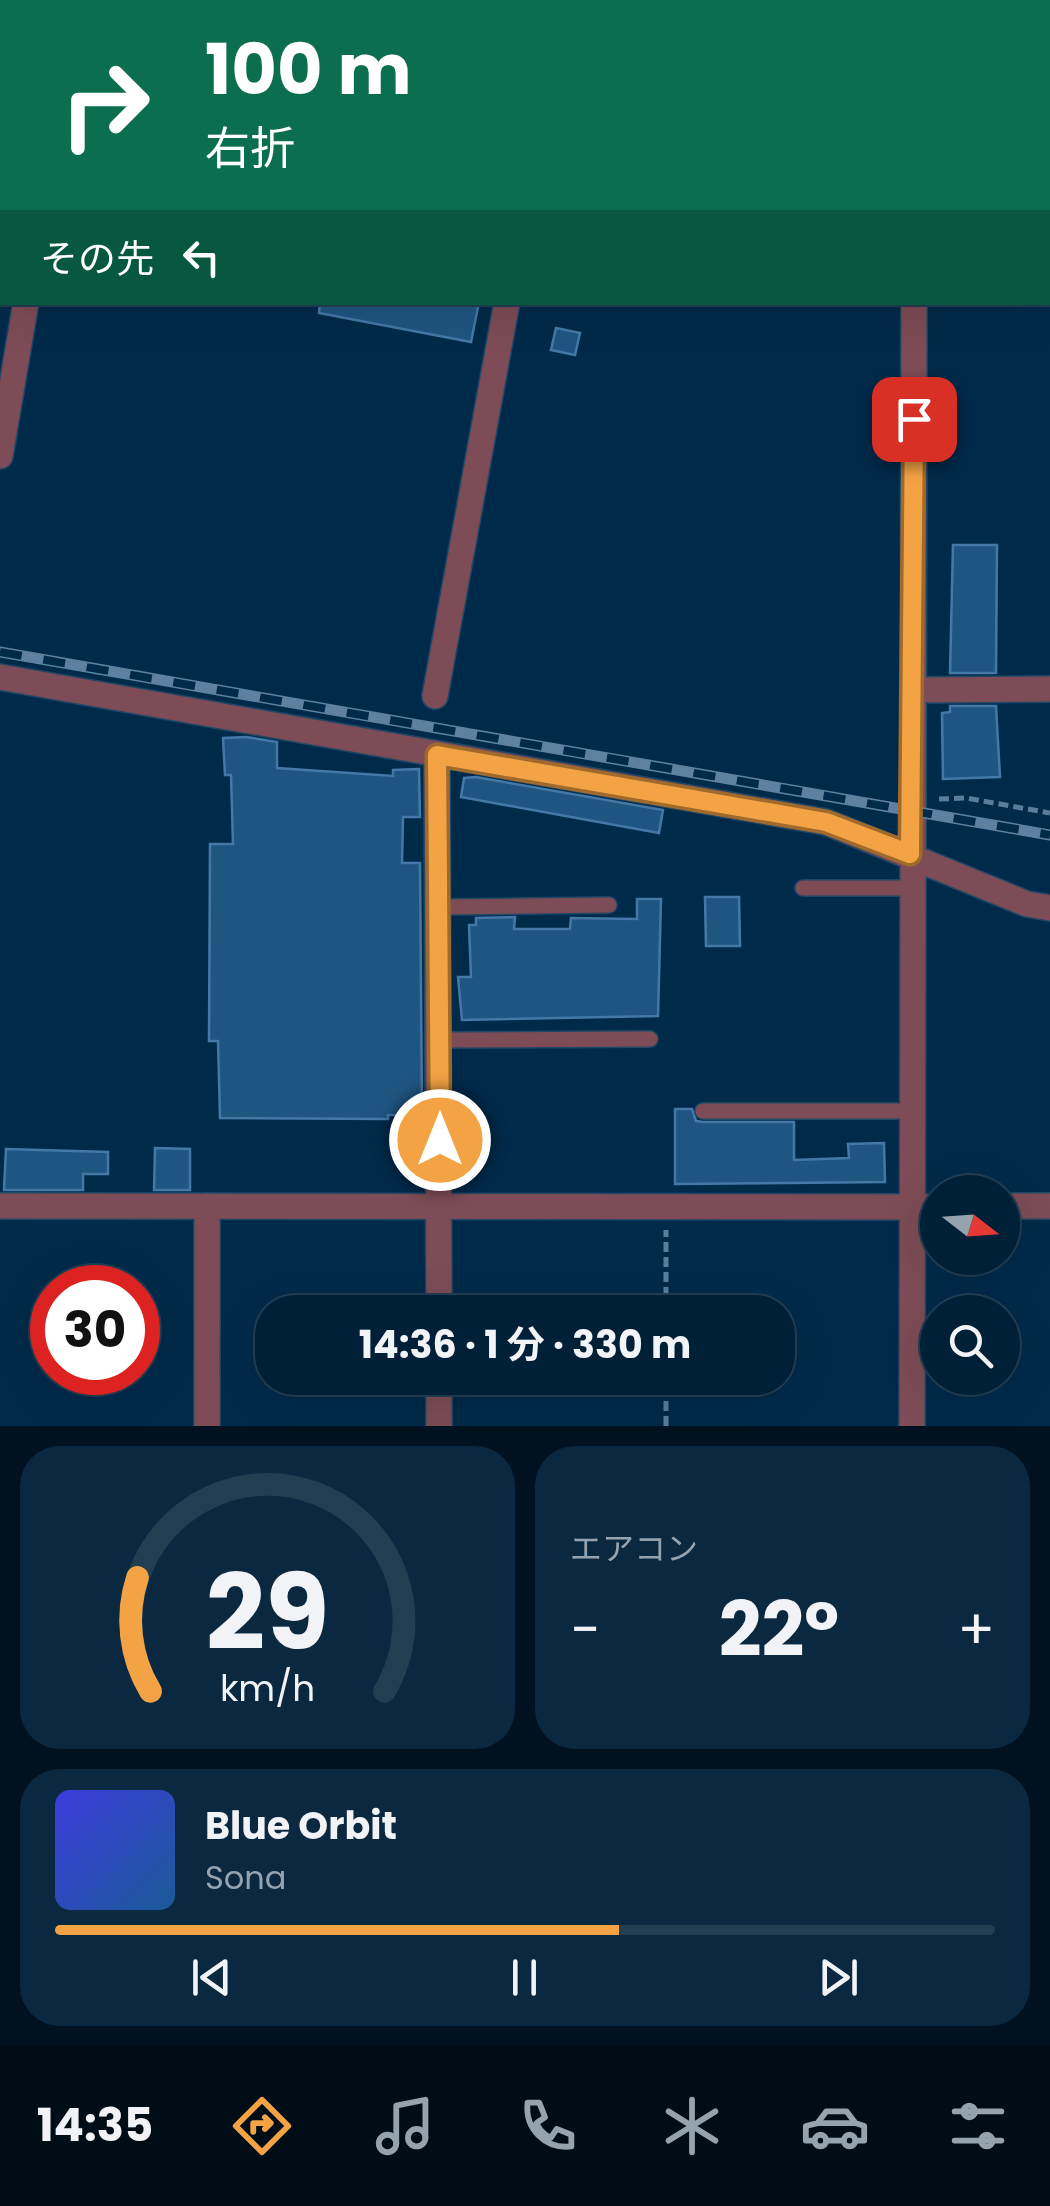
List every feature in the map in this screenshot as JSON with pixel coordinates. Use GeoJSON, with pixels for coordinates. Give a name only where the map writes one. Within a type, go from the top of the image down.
{"type":"FeatureCollection","features":[{"type":"Feature","properties":{"kind":"street"},"geometry":{"type":"LineString","coordinates":[[0,456],[25,305]]}},
{"type":"Feature","properties":{"kind":"street"},"geometry":{"type":"LineString","coordinates":[[435,696],[506,305]]}},
{"type":"Feature","properties":{"kind":"street"},"geometry":{"type":"LineString","coordinates":[[912,1426],[910,854],[914,305]]}},
{"type":"Feature","properties":{"kind":"street"},"geometry":{"type":"LineString","coordinates":[[0,677],[826,822],[1027,904],[1050,908]]}},
{"type":"Feature","properties":{"kind":"street"},"geometry":{"type":"LineString","coordinates":[[913,690],[1050,689]]}},
{"type":"Feature","properties":{"kind":"street"},"geometry":{"type":"LineString","coordinates":[[437,755],[440,1295]]}},
{"type":"Feature","properties":{"kind":"street"},"geometry":{"type":"LineString","coordinates":[[0,1206],[920,1207]]}},
{"type":"Feature","properties":{"kind":"street"},"geometry":{"type":"LineString","coordinates":[[206,1206],[207,1426]]}},
{"type":"Feature","properties":{"kind":"street"},"geometry":{"type":"LineString","coordinates":[[1020,1206],[1050,1206]]}},
{"type":"Feature","properties":{"kind":"street"},"geometry":{"type":"LineString","coordinates":[[439,1395],[439,1426]]}},
{"type":"Feature","properties":{"kind":"lane"},"geometry":{"type":"LineString","coordinates":[[803,888],[910,888]]}},
{"type":"Feature","properties":{"kind":"lane"},"geometry":{"type":"LineString","coordinates":[[438,907],[609,905]]}},
{"type":"Feature","properties":{"kind":"lane"},"geometry":{"type":"LineString","coordinates":[[439,1040],[650,1039]]}},
{"type":"Feature","properties":{"kind":"lane"},"geometry":{"type":"LineString","coordinates":[[702,1111],[911,1110]]}},
{"type":"Feature","properties":{"kind":"path"},"geometry":{"type":"LineString","coordinates":[[911,799],[966,798],[1050,812]]}},
{"type":"Feature","properties":{"kind":"path"},"geometry":{"type":"LineString","coordinates":[[666,1207],[666,1295]]}},
{"type":"Feature","properties":{"kind":"path"},"geometry":{"type":"LineString","coordinates":[[666,1395],[666,1426]]}},
{"type":"Feature","properties":{"kind":"building"},"geometry":{"type":"Polygon","coordinates":[[[320,305],[478,305],[471,342],[319,313],[320,305]]]}},
{"type":"Feature","properties":{"kind":"building"},"geometry":{"type":"Polygon","coordinates":[[[556,328],[580,333],[575,355],[551,350],[556,328]]]}},
{"type":"Feature","properties":{"kind":"building"},"geometry":{"type":"Polygon","coordinates":[[[953,545],[997,545],[996,673],[950,673],[953,545]]]}},
{"type":"Feature","properties":{"kind":"building"},"geometry":{"type":"Polygon","coordinates":[[[950,706],[996,706],[1000,777],[943,779],[942,713],[950,712],[950,706]]]}},
{"type":"Feature","properties":{"kind":"building"},"geometry":{"type":"Polygon","coordinates":[[[223,738],[277,742],[277,768],[393,776],[393,770],[419,769],[420,817],[403,817],[402,863],[420,863],[422,1115],[388,1115],[388,1119],[220,1118],[218,1041],[209,1041],[210,844],[233,844],[231,775],[225,775],[223,738]]]}},
{"type":"Feature","properties":{"kind":"building"},"geometry":{"type":"Polygon","coordinates":[[[464,778],[663,810],[659,833],[461,797],[464,778]]]}},
{"type":"Feature","properties":{"kind":"building"},"geometry":{"type":"Polygon","coordinates":[[[705,897],[739,897],[740,946],[706,946],[705,897]]]}},
{"type":"Feature","properties":{"kind":"building"},"geometry":{"type":"Polygon","coordinates":[[[637,899],[661,899],[658,1016],[462,1020],[458,977],[471,977],[469,925],[476,925],[476,918],[515,917],[514,929],[570,929],[571,918],[637,919],[637,899]]]}},
{"type":"Feature","properties":{"kind":"building"},"geometry":{"type":"Polygon","coordinates":[[[675,1109],[692,1109],[696,1121],[703,1122],[794,1122],[794,1160],[849,1158],[848,1144],[884,1143],[885,1182],[675,1184],[675,1109]]]}},
{"type":"Feature","properties":{"kind":"building"},"geometry":{"type":"Polygon","coordinates":[[[155,1148],[190,1149],[190,1190],[154,1190],[155,1148]]]}},
{"type":"Feature","properties":{"kind":"building"},"geometry":{"type":"Polygon","coordinates":[[[6,1149],[108,1152],[108,1174],[83,1174],[83,1190],[4,1190],[6,1149]]]}},
{"type":"Feature","properties":{"kind":"railway"},"geometry":{"type":"LineString","coordinates":[[0,652],[1050,835]]}},
{"type":"Feature","properties":{"kind":"route"},"geometry":{"type":"LineString","coordinates":[[440,1140],[437,755],[826,822],[910,854],[914,419]]}}]}
